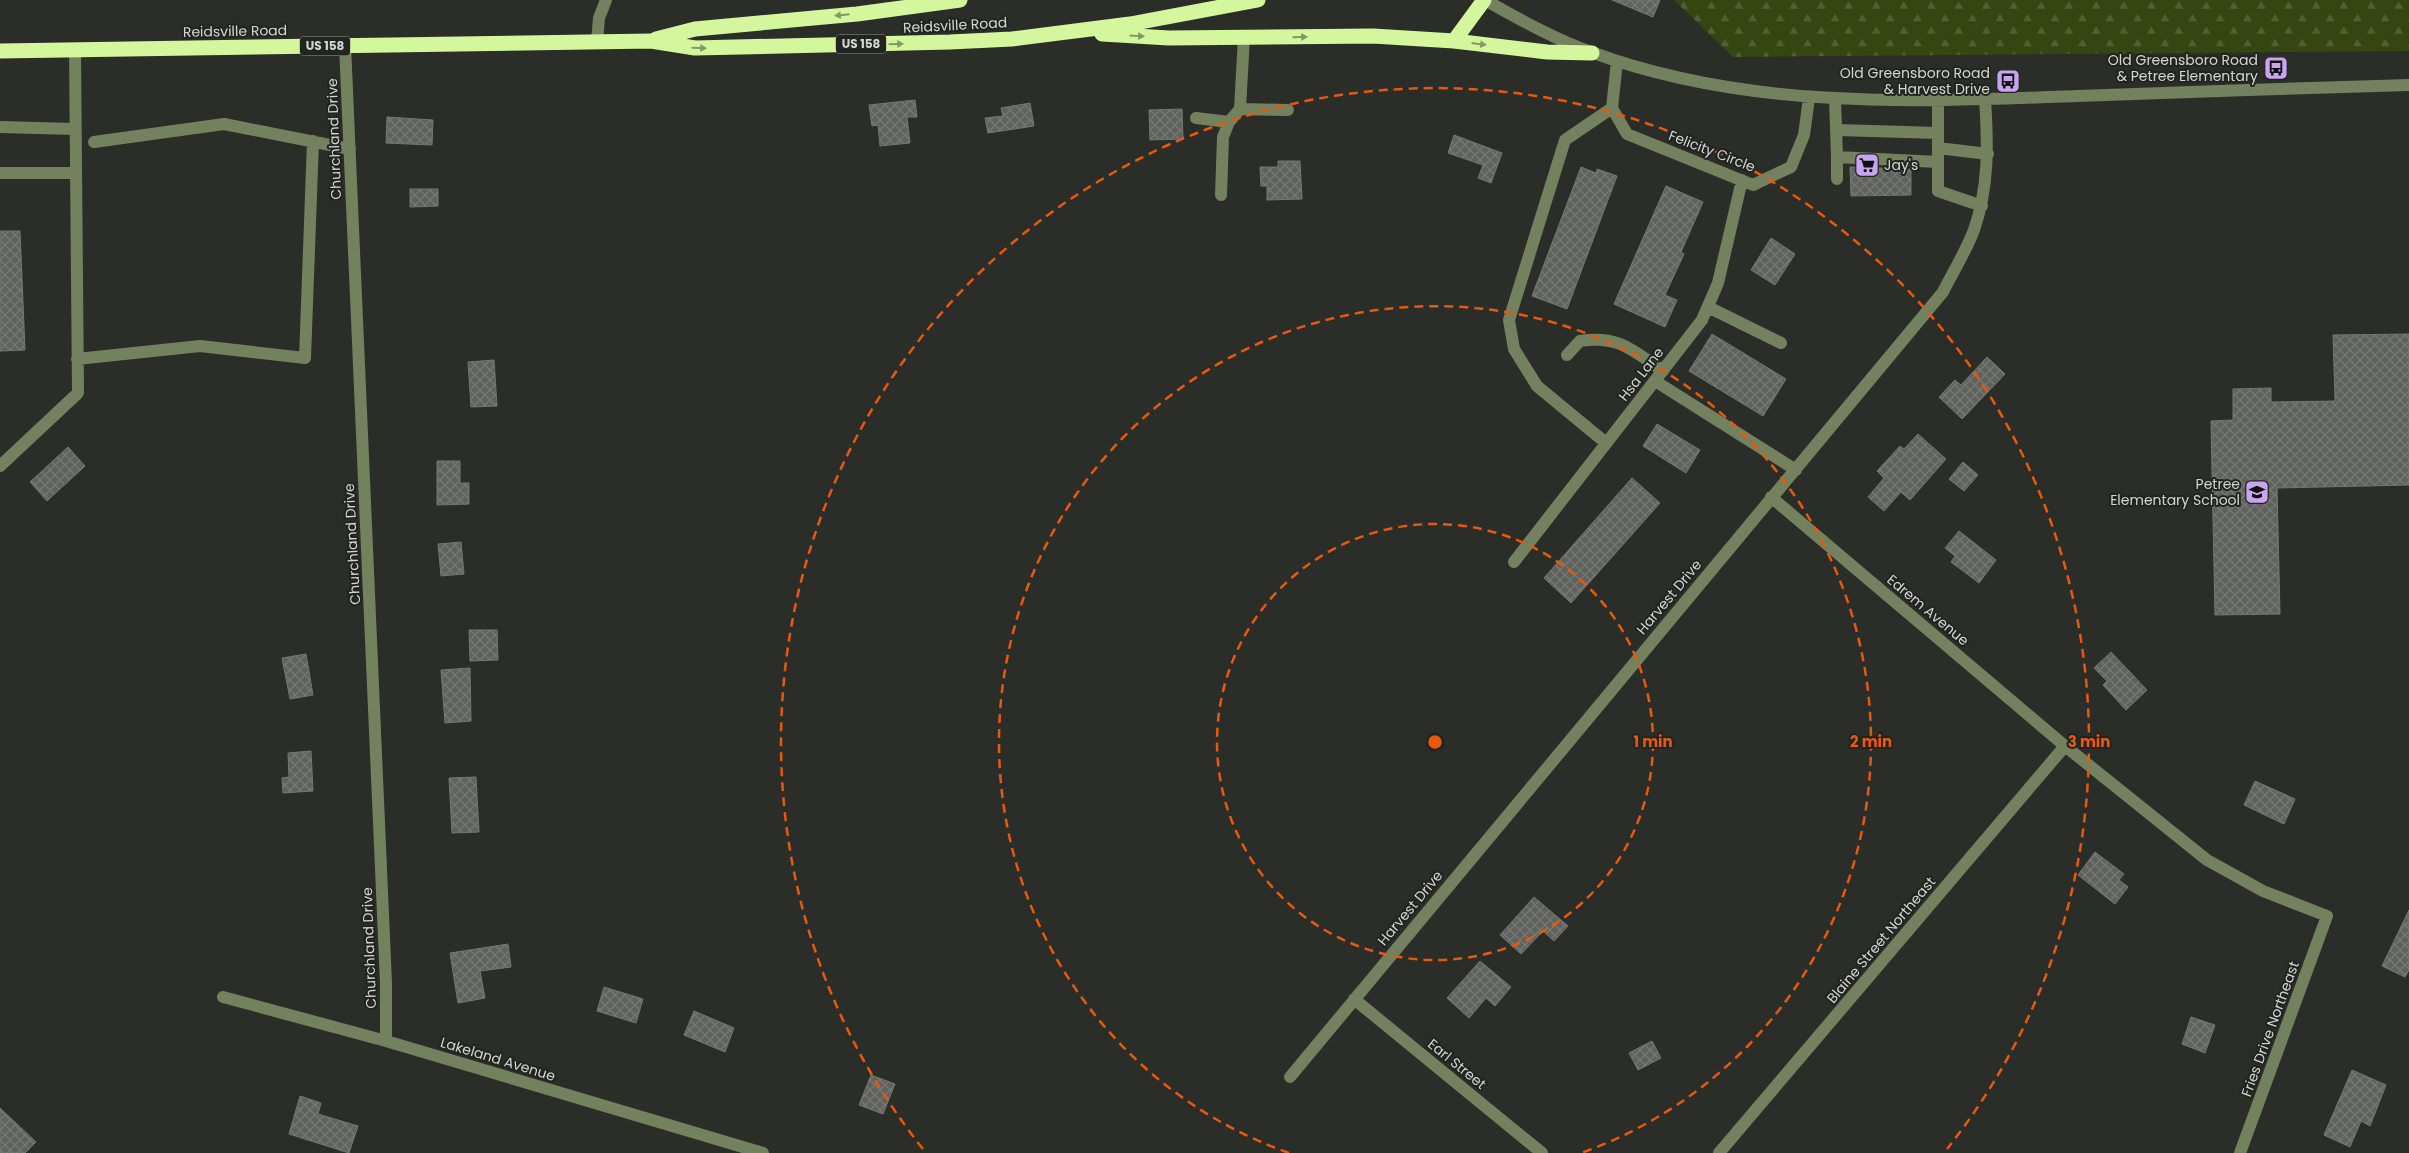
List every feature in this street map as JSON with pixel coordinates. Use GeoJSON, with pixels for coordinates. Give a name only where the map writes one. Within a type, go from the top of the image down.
{"type":"FeatureCollection","features":[{"type":"Feature","properties":{"kind":"highway","name":"Reidsville Road"},"geometry":{"type":"LineString","coordinates":[[651,41],[695,30],[857,14],[960,0]]}},
{"type":"Feature","properties":{"kind":"highway","name":"Reidsville Road"},"geometry":{"type":"LineString","coordinates":[[0,50],[598,41],[651,41],[695,48],[950,42],[1071,33],[1190,14],[1258,0]]}},
{"type":"Feature","properties":{"kind":"highway"},"geometry":{"type":"LineString","coordinates":[[1454,41],[1485,0]]}},
{"type":"Feature","properties":{"kind":"highway"},"geometry":{"type":"LineString","coordinates":[[1071,33],[1169,38],[1373,36],[1454,41],[1547,52],[1592,53]]}},
{"type":"Feature","properties":{"kind":"street"},"geometry":{"type":"LineString","coordinates":[[598,41],[599,18],[606,0]]}},
{"type":"Feature","properties":{"kind":"street"},"geometry":{"type":"LineString","coordinates":[[1485,0],[1536,28],[1592,53],[1699,82],[1809,98],[1938,101],[1985,100],[2409,85]]}},
{"type":"Feature","properties":{"kind":"street"},"geometry":{"type":"LineString","coordinates":[[1221,195],[1223,137],[1229,122],[1240,109],[1244,37]]}},
{"type":"Feature","properties":{"kind":"street","name":"Churchland Drive"},"geometry":{"type":"LineString","coordinates":[[345,45],[386,973],[386,1041]]}},
{"type":"Feature","properties":{"kind":"street"},"geometry":{"type":"LineString","coordinates":[[0,466],[78,393],[75,49]]}},
{"type":"Feature","properties":{"kind":"street"},"geometry":{"type":"LineString","coordinates":[[1606,443],[1537,386],[1514,349],[1509,320],[1565,140],[1612,108],[1617,60]]}},
{"type":"Feature","properties":{"kind":"street","name":"Felicity Circle"},"geometry":{"type":"LineString","coordinates":[[1612,108],[1627,134],[1753,185],[1791,167],[1804,135],[1809,98]]}},
{"type":"Feature","properties":{"kind":"street"},"geometry":{"type":"LineString","coordinates":[[1835,99],[1837,179]]}},
{"type":"Feature","properties":{"kind":"street","name":"Harvest Drive"},"geometry":{"type":"LineString","coordinates":[[1290,1077],[1943,292],[1973,232],[1982,206],[1988,154],[1985,100]]}},
{"type":"Feature","properties":{"kind":"street"},"geometry":{"type":"LineString","coordinates":[[1938,101],[1938,191],[1982,206]]}},
{"type":"Feature","properties":{"kind":"street"},"geometry":{"type":"LineString","coordinates":[[1240,109],[1288,110]]}},
{"type":"Feature","properties":{"kind":"street"},"geometry":{"type":"LineString","coordinates":[[1196,118],[1229,122]]}},
{"type":"Feature","properties":{"kind":"street"},"geometry":{"type":"LineString","coordinates":[[94,142],[224,124],[350,148]]}},
{"type":"Feature","properties":{"kind":"street"},"geometry":{"type":"LineString","coordinates":[[0,127],[75,129]]}},
{"type":"Feature","properties":{"kind":"street"},"geometry":{"type":"LineString","coordinates":[[1837,130],[1938,133]]}},
{"type":"Feature","properties":{"kind":"street"},"geometry":{"type":"LineString","coordinates":[[77,359],[200,346],[305,358],[313,141]]}},
{"type":"Feature","properties":{"kind":"street"},"geometry":{"type":"LineString","coordinates":[[1938,148],[1988,154]]}},
{"type":"Feature","properties":{"kind":"street"},"geometry":{"type":"LineString","coordinates":[[1837,157],[1938,162]]}},
{"type":"Feature","properties":{"kind":"street"},"geometry":{"type":"LineString","coordinates":[[0,173],[75,173]]}},
{"type":"Feature","properties":{"kind":"street","name":"Hsa Lane"},"geometry":{"type":"LineString","coordinates":[[1514,562],[1702,320],[1718,283],[1742,180]]}},
{"type":"Feature","properties":{"kind":"street"},"geometry":{"type":"LineString","coordinates":[[1708,307],[1781,343]]}},
{"type":"Feature","properties":{"kind":"street"},"geometry":{"type":"LineString","coordinates":[[1567,355],[1580,341],[1594,338],[1622,342],[1659,376],[1796,470]]}},
{"type":"Feature","properties":{"kind":"street","name":"Edrem Avenue"},"geometry":{"type":"LineString","coordinates":[[1772,497],[2065,746],[2207,860],[2263,891],[2328,916]]}},
{"type":"Feature","properties":{"kind":"street","name":"Blaine Street Northeast"},"geometry":{"type":"LineString","coordinates":[[1719,1153],[2065,746]]}},
{"type":"Feature","properties":{"kind":"street","name":"Fries Drive Northeast"},"geometry":{"type":"LineString","coordinates":[[2240,1153],[2328,916]]}},
{"type":"Feature","properties":{"kind":"street","name":"Lakeland Avenue"},"geometry":{"type":"LineString","coordinates":[[224,997],[386,1041],[763,1153]]}},
{"type":"Feature","properties":{"kind":"street","name":"Earl Street"},"geometry":{"type":"LineString","coordinates":[[1354,999],[1542,1153]]}},
{"type":"Feature","properties":{"kind":"green space"},"geometry":{"type":"Polygon","coordinates":[[[1674,0],[2409,0],[2409,51],[1733,57],[1674,0]]]}},
{"type":"Feature","properties":{"kind":"building"},"geometry":{"type":"Polygon","coordinates":[[[1612,0],[1660,0],[1653,17],[1612,0]]]}},
{"type":"Feature","properties":{"kind":"building"},"geometry":{"type":"Polygon","coordinates":[[[915,100],[917,117],[907,117],[910,143],[880,146],[878,125],[872,126],[869,105],[915,100]]]}},
{"type":"Feature","properties":{"kind":"building"},"geometry":{"type":"Polygon","coordinates":[[[1030,103],[1034,126],[988,133],[985,118],[1003,116],[1001,108],[1030,103]]]}},
{"type":"Feature","properties":{"kind":"building"},"geometry":{"type":"Polygon","coordinates":[[[1182,109],[1183,139],[1150,140],[1149,110],[1182,109]]]}},
{"type":"Feature","properties":{"kind":"building"},"geometry":{"type":"Polygon","coordinates":[[[387,117],[433,120],[432,145],[386,143],[387,117]]]}},
{"type":"Feature","properties":{"kind":"building"},"geometry":{"type":"Polygon","coordinates":[[[1454,135],[1502,153],[1491,183],[1478,178],[1483,165],[1448,153],[1454,135]]]}},
{"type":"Feature","properties":{"kind":"building"},"geometry":{"type":"Polygon","coordinates":[[[1278,161],[1300,161],[1302,199],[1267,200],[1267,186],[1261,186],[1260,167],[1278,167],[1278,161]]]}},
{"type":"Feature","properties":{"kind":"building"},"geometry":{"type":"Polygon","coordinates":[[[1581,167],[1596,173],[1597,169],[1617,176],[1567,309],[1532,296],[1581,167]]]}},
{"type":"Feature","properties":{"kind":"building"},"geometry":{"type":"Polygon","coordinates":[[[1850,167],[1911,169],[1911,195],[1851,196],[1850,167]]]}},
{"type":"Feature","properties":{"kind":"building"},"geometry":{"type":"Polygon","coordinates":[[[1666,186],[1703,202],[1681,252],[1684,254],[1665,295],[1677,300],[1665,327],[1614,304],[1666,186]]]}},
{"type":"Feature","properties":{"kind":"building"},"geometry":{"type":"Polygon","coordinates":[[[410,189],[438,189],[438,206],[410,207],[410,189]]]}},
{"type":"Feature","properties":{"kind":"building"},"geometry":{"type":"Polygon","coordinates":[[[0,231],[20,231],[25,350],[0,351],[0,231]]]}},
{"type":"Feature","properties":{"kind":"building"},"geometry":{"type":"Polygon","coordinates":[[[1771,238],[1795,254],[1775,285],[1751,270],[1771,238]]]}},
{"type":"Feature","properties":{"kind":"building"},"geometry":{"type":"Polygon","coordinates":[[[1712,334],[1786,379],[1763,416],[1689,371],[1712,334]]]}},
{"type":"Feature","properties":{"kind":"building","name":"Petree Elementary School"},"geometry":{"type":"Polygon","coordinates":[[[2409,334],[2409,485],[2277,488],[2280,614],[2215,615],[2211,421],[2233,420],[2233,389],[2271,388],[2271,402],[2335,401],[2333,335],[2409,334]]]}},
{"type":"Feature","properties":{"kind":"building"},"geometry":{"type":"Polygon","coordinates":[[[1987,357],[2005,374],[1962,419],[1939,397],[1955,380],[1961,385],[1987,357]]]}},
{"type":"Feature","properties":{"kind":"building"},"geometry":{"type":"Polygon","coordinates":[[[494,360],[497,406],[471,407],[468,362],[494,360]]]}},
{"type":"Feature","properties":{"kind":"building"},"geometry":{"type":"Polygon","coordinates":[[[1657,424],[1700,450],[1686,473],[1643,446],[1657,424]]]}},
{"type":"Feature","properties":{"kind":"building"},"geometry":{"type":"Polygon","coordinates":[[[1918,434],[1946,459],[1910,500],[1901,492],[1884,511],[1868,497],[1884,478],[1877,471],[1900,446],[1904,449],[1918,434]]]}},
{"type":"Feature","properties":{"kind":"building"},"geometry":{"type":"Polygon","coordinates":[[[68,447],[85,466],[47,501],[30,482],[68,447]]]}},
{"type":"Feature","properties":{"kind":"building"},"geometry":{"type":"Polygon","coordinates":[[[437,461],[460,461],[460,483],[469,483],[469,504],[437,505],[437,461]]]}},
{"type":"Feature","properties":{"kind":"building"},"geometry":{"type":"Polygon","coordinates":[[[1963,462],[1978,475],[1964,491],[1949,479],[1963,462]]]}},
{"type":"Feature","properties":{"kind":"building"},"geometry":{"type":"Polygon","coordinates":[[[1632,478],[1660,503],[1571,603],[1544,578],[1632,478]]]}},
{"type":"Feature","properties":{"kind":"building"},"geometry":{"type":"Polygon","coordinates":[[[1959,531],[1996,560],[1979,583],[1951,562],[1955,556],[1945,548],[1959,531]]]}},
{"type":"Feature","properties":{"kind":"building"},"geometry":{"type":"Polygon","coordinates":[[[461,542],[464,574],[441,576],[438,544],[461,542]]]}},
{"type":"Feature","properties":{"kind":"building"},"geometry":{"type":"Polygon","coordinates":[[[469,630],[497,630],[498,660],[470,661],[469,630]]]}},
{"type":"Feature","properties":{"kind":"building"},"geometry":{"type":"Polygon","coordinates":[[[2111,652],[2147,690],[2126,710],[2103,685],[2107,681],[2094,668],[2111,652]]]}},
{"type":"Feature","properties":{"kind":"building"},"geometry":{"type":"Polygon","coordinates":[[[306,654],[313,695],[290,699],[282,658],[306,654]]]}},
{"type":"Feature","properties":{"kind":"building"},"geometry":{"type":"Polygon","coordinates":[[[470,668],[471,721],[445,723],[441,670],[470,668]]]}},
{"type":"Feature","properties":{"kind":"building"},"geometry":{"type":"Polygon","coordinates":[[[311,751],[313,791],[283,793],[282,778],[289,777],[288,753],[311,751]]]}},
{"type":"Feature","properties":{"kind":"building"},"geometry":{"type":"Polygon","coordinates":[[[476,777],[479,832],[452,833],[449,778],[476,777]]]}},
{"type":"Feature","properties":{"kind":"building"},"geometry":{"type":"Polygon","coordinates":[[[2255,781],[2295,799],[2284,824],[2244,805],[2255,781]]]}},
{"type":"Feature","properties":{"kind":"building"},"geometry":{"type":"Polygon","coordinates":[[[2095,852],[2124,874],[2119,880],[2128,887],[2115,904],[2078,875],[2095,852]]]}},
{"type":"Feature","properties":{"kind":"building"},"geometry":{"type":"Polygon","coordinates":[[[1534,897],[1568,926],[1554,941],[1543,931],[1521,954],[1500,935],[1534,897]]]}},
{"type":"Feature","properties":{"kind":"building"},"geometry":{"type":"Polygon","coordinates":[[[2409,910],[2409,970],[2405,977],[2382,966],[2409,910]]]}},
{"type":"Feature","properties":{"kind":"building"},"geometry":{"type":"Polygon","coordinates":[[[508,944],[511,967],[480,971],[485,998],[458,1003],[450,953],[508,944]]]}},
{"type":"Feature","properties":{"kind":"building"},"geometry":{"type":"Polygon","coordinates":[[[1480,961],[1511,987],[1495,1006],[1486,998],[1469,1018],[1447,998],[1480,961]]]}},
{"type":"Feature","properties":{"kind":"building"},"geometry":{"type":"Polygon","coordinates":[[[604,987],[643,999],[636,1023],[597,1011],[604,987]]]}},
{"type":"Feature","properties":{"kind":"building"},"geometry":{"type":"Polygon","coordinates":[[[694,1011],[734,1028],[725,1052],[684,1035],[694,1011]]]}},
{"type":"Feature","properties":{"kind":"building"},"geometry":{"type":"Polygon","coordinates":[[[2191,1017],[2215,1025],[2205,1053],[2182,1044],[2191,1017]]]}},
{"type":"Feature","properties":{"kind":"building"},"geometry":{"type":"Polygon","coordinates":[[[1652,1041],[1661,1058],[1638,1070],[1629,1053],[1652,1041]]]}},
{"type":"Feature","properties":{"kind":"building"},"geometry":{"type":"Polygon","coordinates":[[[2352,1070],[2386,1085],[2370,1126],[2361,1121],[2350,1147],[2324,1135],[2352,1070]]]}},
{"type":"Feature","properties":{"kind":"building"},"geometry":{"type":"Polygon","coordinates":[[[871,1075],[895,1084],[883,1114],[859,1105],[871,1075]]]}},
{"type":"Feature","properties":{"kind":"building"},"geometry":{"type":"Polygon","coordinates":[[[300,1096],[321,1103],[318,1114],[358,1126],[349,1153],[289,1134],[300,1096]]]}},
{"type":"Feature","properties":{"kind":"building"},"geometry":{"type":"Polygon","coordinates":[[[0,1108],[36,1142],[25,1153],[0,1153],[0,1108]]]}},
{"type":"Feature","properties":{"kind":"place","name":"Old Greensboro Road & Petree Elementary"},"geometry":{"type":"Point","coordinates":[2276,68]}},
{"type":"Feature","properties":{"kind":"place","name":"Old Greensboro Road & Harvest Drive"},"geometry":{"type":"Point","coordinates":[2008,81]}},
{"type":"Feature","properties":{"kind":"place","name":"Jay's"},"geometry":{"type":"Point","coordinates":[1867,165]}},
{"type":"Feature","properties":{"kind":"place","name":"Petree Elementary School"},"geometry":{"type":"Point","coordinates":[2257,492]}}]}
